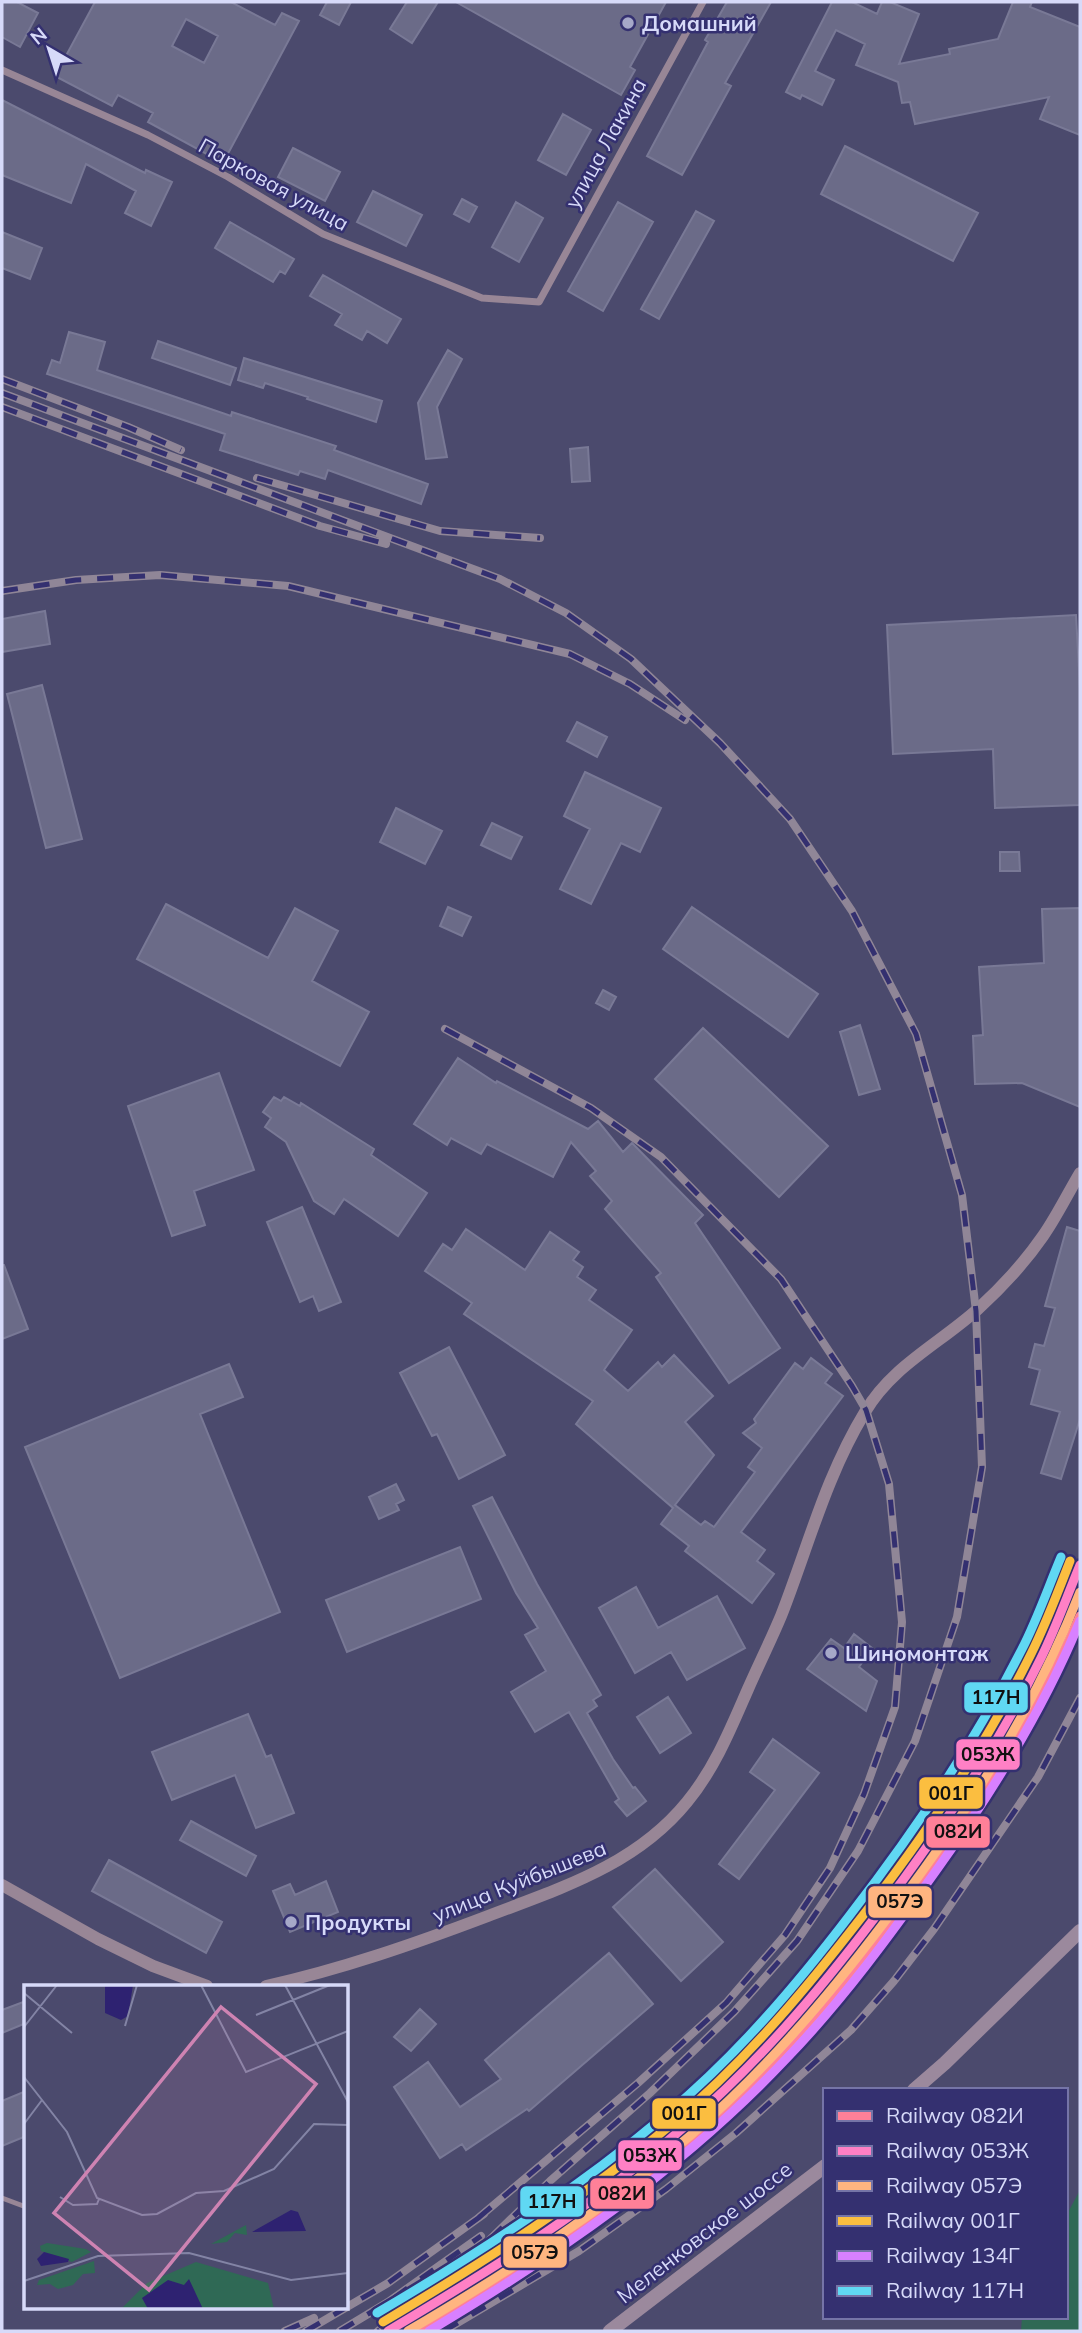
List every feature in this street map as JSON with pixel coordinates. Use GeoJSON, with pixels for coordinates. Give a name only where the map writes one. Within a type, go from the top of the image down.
{"type":"FeatureCollection","features":[{"type":"Feature","properties":{"kind":"main road"},"geometry":{"type":"LineString","coordinates":[[916,2088],[946,2063],[1080,1931]]}},
{"type":"Feature","properties":{"kind":"main road","name":"Меленковское шоссе"},"geometry":{"type":"LineString","coordinates":[[610,2331],[823,2168]]}},
{"type":"Feature","properties":{"kind":"street","name":"улица Лакина"},"geometry":{"type":"LineString","coordinates":[[538,302],[703,2]]}},
{"type":"Feature","properties":{"kind":"street","name":"Парковая улица"},"geometry":{"type":"LineString","coordinates":[[2,70],[148,135],[228,177],[323,234],[482,298],[538,302]]}},
{"type":"Feature","properties":{"kind":"street","name":"улица Куйбышева"},"geometry":{"type":"LineString","coordinates":[[272,1985],[299,1980],[394,1952],[582,1880],[640,1848],[687,1802],[726,1740],[781,1615],[837,1462],[866,1410],[881,1388],[905,1365],[976,1311],[1003,1284],[1043,1236],[1080,1172]]}},
{"type":"Feature","properties":{"kind":"street"},"geometry":{"type":"LineString","coordinates":[[2,1885],[109,1945],[153,1966],[204,1985]]}},
{"type":"Feature","properties":{"kind":"lane"},"geometry":{"type":"LineString","coordinates":[[2,2199],[24,2206]]}},
{"type":"Feature","properties":{"kind":"green space"},"geometry":{"type":"Polygon","coordinates":[[[1080,2190],[1080,2331],[1021,2331],[1022,2319],[1068,2319],[1068,2212],[1080,2190]]]}},
{"type":"Feature","properties":{"kind":"building"},"geometry":{"type":"Polygon","coordinates":[[[2,2],[17,2],[38,13],[20,47],[2,37],[2,2]]]}},
{"type":"Feature","properties":{"kind":"building"},"geometry":{"type":"Polygon","coordinates":[[[95,2],[231,2],[275,25],[282,13],[299,21],[223,163],[148,122],[153,113],[118,95],[112,106],[55,76],[95,2]],[[186,19],[172,46],[204,63],[218,36],[186,19]]]}},
{"type":"Feature","properties":{"kind":"building"},"geometry":{"type":"Polygon","coordinates":[[[327,2],[351,2],[339,25],[320,15],[327,2]]]}},
{"type":"Feature","properties":{"kind":"building"},"geometry":{"type":"Polygon","coordinates":[[[407,2],[438,2],[412,43],[390,29],[407,2]]]}},
{"type":"Feature","properties":{"kind":"building"},"geometry":{"type":"Polygon","coordinates":[[[456,2],[666,2],[630,67],[635,70],[621,95],[456,2]]]}},
{"type":"Feature","properties":{"kind":"building"},"geometry":{"type":"Polygon","coordinates":[[[727,2],[771,2],[725,83],[731,86],[682,175],[647,156],[727,2]]]}},
{"type":"Feature","properties":{"kind":"building"},"geometry":{"type":"Polygon","coordinates":[[[832,2],[852,2],[877,14],[882,2],[890,2],[919,14],[899,64],[950,54],[949,49],[998,39],[1013,2],[1032,2],[1030,7],[1080,27],[1080,135],[1040,119],[1049,97],[915,124],[910,102],[902,103],[898,82],[856,65],[865,44],[836,30],[815,71],[834,80],[822,105],[802,95],[800,99],[786,92],[832,2]]]}},
{"type":"Feature","properties":{"kind":"building"},"geometry":{"type":"Polygon","coordinates":[[[2,100],[145,173],[146,170],[172,182],[151,226],[125,213],[136,191],[86,164],[71,203],[2,175],[2,100]]]}},
{"type":"Feature","properties":{"kind":"building"},"geometry":{"type":"Polygon","coordinates":[[[563,114],[591,130],[566,175],[538,160],[563,114]]]}},
{"type":"Feature","properties":{"kind":"building"},"geometry":{"type":"Polygon","coordinates":[[[845,146],[978,213],[953,261],[821,194],[845,146]]]}},
{"type":"Feature","properties":{"kind":"building"},"geometry":{"type":"Polygon","coordinates":[[[293,148],[340,172],[325,201],[278,177],[293,148]]]}},
{"type":"Feature","properties":{"kind":"building"},"geometry":{"type":"Polygon","coordinates":[[[373,191],[422,215],[406,246],[357,222],[373,191]]]}},
{"type":"Feature","properties":{"kind":"building"},"geometry":{"type":"Polygon","coordinates":[[[462,199],[477,207],[469,222],[454,214],[462,199]]]}},
{"type":"Feature","properties":{"kind":"building"},"geometry":{"type":"Polygon","coordinates":[[[516,202],[543,218],[519,262],[492,247],[516,202]]]}},
{"type":"Feature","properties":{"kind":"building"},"geometry":{"type":"Polygon","coordinates":[[[618,202],[653,222],[603,311],[568,291],[618,202]]]}},
{"type":"Feature","properties":{"kind":"building"},"geometry":{"type":"Polygon","coordinates":[[[696,211],[714,221],[659,319],[641,309],[696,211]]]}},
{"type":"Feature","properties":{"kind":"building"},"geometry":{"type":"Polygon","coordinates":[[[230,222],[294,259],[285,274],[280,271],[273,282],[215,248],[230,222]]]}},
{"type":"Feature","properties":{"kind":"building"},"geometry":{"type":"Polygon","coordinates":[[[2,232],[42,248],[30,279],[2,268],[2,232]]]}},
{"type":"Feature","properties":{"kind":"building"},"geometry":{"type":"Polygon","coordinates":[[[323,275],[401,319],[387,343],[367,331],[362,340],[335,325],[342,314],[310,296],[323,275]]]}},
{"type":"Feature","properties":{"kind":"building"},"geometry":{"type":"Polygon","coordinates":[[[69,332],[105,342],[97,370],[231,416],[232,412],[336,446],[334,450],[428,484],[421,504],[328,470],[325,479],[300,471],[298,475],[220,450],[225,434],[47,374],[52,360],[60,363],[69,332]]]}},
{"type":"Feature","properties":{"kind":"building"},"geometry":{"type":"Polygon","coordinates":[[[158,341],[236,368],[230,385],[152,358],[158,341]]]}},
{"type":"Feature","properties":{"kind":"building"},"geometry":{"type":"Polygon","coordinates":[[[448,350],[462,359],[437,407],[447,457],[426,459],[418,403],[448,350]]]}},
{"type":"Feature","properties":{"kind":"building"},"geometry":{"type":"Polygon","coordinates":[[[244,358],[382,401],[376,422],[265,383],[263,388],[238,380],[244,358]]]}},
{"type":"Feature","properties":{"kind":"building"},"geometry":{"type":"Polygon","coordinates":[[[588,447],[590,481],[572,482],[570,449],[588,447]]]}},
{"type":"Feature","properties":{"kind":"building"},"geometry":{"type":"Polygon","coordinates":[[[45,611],[50,644],[2,652],[2,619],[45,611]]]}},
{"type":"Feature","properties":{"kind":"building"},"geometry":{"type":"Polygon","coordinates":[[[1076,615],[1080,689],[1080,805],[995,808],[993,749],[893,754],[887,625],[1076,615]]]}},
{"type":"Feature","properties":{"kind":"building"},"geometry":{"type":"Polygon","coordinates":[[[42,685],[82,839],[46,848],[7,694],[42,685]]]}},
{"type":"Feature","properties":{"kind":"building"},"geometry":{"type":"Polygon","coordinates":[[[577,722],[607,737],[597,757],[567,741],[577,722]]]}},
{"type":"Feature","properties":{"kind":"building"},"geometry":{"type":"Polygon","coordinates":[[[585,772],[661,808],[640,852],[621,843],[591,904],[560,889],[590,829],[564,816],[585,772]]]}},
{"type":"Feature","properties":{"kind":"building"},"geometry":{"type":"Polygon","coordinates":[[[396,808],[442,831],[425,864],[380,842],[396,808]]]}},
{"type":"Feature","properties":{"kind":"building"},"geometry":{"type":"Polygon","coordinates":[[[492,823],[522,837],[511,859],[481,845],[492,823]]]}},
{"type":"Feature","properties":{"kind":"building"},"geometry":{"type":"Polygon","coordinates":[[[1000,852],[1019,852],[1020,871],[1000,871],[1000,852]]]}},
{"type":"Feature","properties":{"kind":"building"},"geometry":{"type":"Polygon","coordinates":[[[166,904],[268,958],[295,908],[338,931],[312,981],[369,1012],[340,1066],[137,959],[166,904]]]}},
{"type":"Feature","properties":{"kind":"building"},"geometry":{"type":"Polygon","coordinates":[[[448,907],[471,917],[462,936],[440,926],[448,907]]]}},
{"type":"Feature","properties":{"kind":"building"},"geometry":{"type":"Polygon","coordinates":[[[692,907],[818,994],[788,1037],[663,949],[692,907]]]}},
{"type":"Feature","properties":{"kind":"building"},"geometry":{"type":"Polygon","coordinates":[[[1080,908],[1080,1107],[1022,1083],[975,1084],[973,1036],[983,1035],[979,967],[1044,963],[1042,909],[1080,908]]]}},
{"type":"Feature","properties":{"kind":"building"},"geometry":{"type":"Polygon","coordinates":[[[603,990],[616,997],[609,1010],[596,1003],[603,990]]]}},
{"type":"Feature","properties":{"kind":"building"},"geometry":{"type":"Polygon","coordinates":[[[860,1025],[880,1089],[859,1095],[840,1032],[860,1025]]]}},
{"type":"Feature","properties":{"kind":"building"},"geometry":{"type":"Polygon","coordinates":[[[703,1028],[828,1146],[779,1197],[655,1079],[703,1028]]]}},
{"type":"Feature","properties":{"kind":"building"},"geometry":{"type":"Polygon","coordinates":[[[458,1058],[496,1083],[497,1081],[588,1129],[598,1121],[623,1152],[632,1143],[703,1215],[695,1223],[780,1348],[729,1383],[656,1277],[661,1273],[605,1209],[612,1201],[590,1176],[596,1171],[571,1142],[553,1177],[487,1144],[481,1154],[451,1138],[447,1145],[414,1124],[458,1058]]]}},
{"type":"Feature","properties":{"kind":"building"},"geometry":{"type":"Polygon","coordinates":[[[219,1073],[254,1170],[194,1191],[205,1225],[172,1236],[128,1106],[219,1073]]]}},
{"type":"Feature","properties":{"kind":"building"},"geometry":{"type":"Polygon","coordinates":[[[274,1097],[281,1101],[284,1097],[300,1106],[301,1103],[374,1149],[371,1155],[427,1193],[398,1236],[344,1199],[334,1214],[314,1201],[286,1142],[265,1127],[271,1118],[263,1112],[274,1097]]]}},
{"type":"Feature","properties":{"kind":"building"},"geometry":{"type":"Polygon","coordinates":[[[302,1207],[341,1302],[319,1311],[313,1296],[300,1302],[267,1222],[302,1207]]]}},
{"type":"Feature","properties":{"kind":"building"},"geometry":{"type":"Polygon","coordinates":[[[1067,1227],[1080,1231],[1080,1419],[1061,1479],[1041,1473],[1060,1412],[1031,1404],[1040,1370],[1029,1367],[1035,1344],[1044,1346],[1055,1308],[1045,1306],[1067,1227]]]}},
{"type":"Feature","properties":{"kind":"building"},"geometry":{"type":"Polygon","coordinates":[[[466,1229],[525,1270],[550,1232],[579,1252],[573,1260],[583,1267],[577,1277],[596,1290],[589,1300],[632,1330],[604,1370],[628,1391],[658,1362],[662,1367],[674,1355],[713,1396],[685,1422],[714,1455],[675,1505],[701,1525],[705,1521],[714,1527],[755,1472],[748,1467],[762,1448],[743,1433],[756,1423],[754,1419],[795,1363],[803,1369],[811,1358],[832,1374],[825,1383],[843,1396],[741,1532],[765,1550],[757,1561],[774,1574],[752,1603],[685,1551],[689,1546],[661,1524],[673,1508],[576,1424],[593,1401],[464,1314],[472,1303],[425,1271],[443,1244],[452,1250],[466,1229]]]}},
{"type":"Feature","properties":{"kind":"building"},"geometry":{"type":"Polygon","coordinates":[[[2,1265],[28,1329],[2,1339],[2,1265]]]}},
{"type":"Feature","properties":{"kind":"building"},"geometry":{"type":"Polygon","coordinates":[[[449,1347],[505,1455],[459,1479],[437,1434],[432,1436],[400,1373],[449,1347]]]}},
{"type":"Feature","properties":{"kind":"building"},"geometry":{"type":"Polygon","coordinates":[[[229,1364],[243,1397],[200,1414],[280,1612],[120,1678],[25,1447],[229,1364]]]}},
{"type":"Feature","properties":{"kind":"building"},"geometry":{"type":"Polygon","coordinates":[[[396,1484],[404,1500],[396,1504],[399,1510],[379,1519],[369,1497],[396,1484]]]}},
{"type":"Feature","properties":{"kind":"building"},"geometry":{"type":"Polygon","coordinates":[[[492,1497],[537,1584],[601,1695],[593,1700],[597,1706],[587,1713],[613,1759],[633,1788],[635,1787],[646,1801],[627,1816],[615,1802],[619,1799],[569,1712],[535,1732],[511,1692],[546,1671],[525,1635],[538,1628],[516,1593],[473,1506],[492,1497]]]}},
{"type":"Feature","properties":{"kind":"building"},"geometry":{"type":"Polygon","coordinates":[[[460,1547],[481,1599],[347,1652],[326,1600],[460,1547]]]}},
{"type":"Feature","properties":{"kind":"building"},"geometry":{"type":"Polygon","coordinates":[[[636,1587],[658,1628],[717,1596],[745,1648],[687,1680],[671,1652],[635,1673],[599,1608],[636,1587]]]}},
{"type":"Feature","properties":{"kind":"building"},"geometry":{"type":"Polygon","coordinates":[[[854,1634],[872,1648],[859,1667],[877,1681],[866,1711],[807,1669],[831,1639],[844,1648],[854,1634]]]}},
{"type":"Feature","properties":{"kind":"building"},"geometry":{"type":"Polygon","coordinates":[[[668,1697],[691,1733],[660,1753],[637,1717],[668,1697]]]}},
{"type":"Feature","properties":{"kind":"building"},"geometry":{"type":"Polygon","coordinates":[[[248,1714],[266,1757],[271,1755],[294,1813],[256,1828],[235,1775],[172,1800],[152,1752],[248,1714]]]}},
{"type":"Feature","properties":{"kind":"building"},"geometry":{"type":"Polygon","coordinates":[[[773,1739],[819,1773],[739,1879],[719,1864],[775,1790],[750,1772],[773,1739]]]}},
{"type":"Feature","properties":{"kind":"building"},"geometry":{"type":"Polygon","coordinates":[[[191,1821],[256,1856],[246,1876],[180,1840],[191,1821]]]}},
{"type":"Feature","properties":{"kind":"building"},"geometry":{"type":"Polygon","coordinates":[[[109,1860],[222,1922],[206,1953],[92,1891],[109,1860]]]}},
{"type":"Feature","properties":{"kind":"building"},"geometry":{"type":"Polygon","coordinates":[[[655,1869],[723,1942],[681,1981],[613,1907],[655,1869]]]}},
{"type":"Feature","properties":{"kind":"building"},"geometry":{"type":"Polygon","coordinates":[[[326,1881],[338,1912],[290,1932],[273,1891],[290,1884],[295,1895],[326,1881]]]}},
{"type":"Feature","properties":{"kind":"building"},"geometry":{"type":"Polygon","coordinates":[[[609,1953],[653,2004],[529,2111],[527,2109],[466,2150],[462,2144],[440,2158],[394,2087],[428,2062],[460,2107],[501,2079],[485,2060],[609,1953]]]}},
{"type":"Feature","properties":{"kind":"building"},"geometry":{"type":"Polygon","coordinates":[[[24,2002],[24,2024],[2,2033],[2,2010],[24,2002]]]}},
{"type":"Feature","properties":{"kind":"building"},"geometry":{"type":"Polygon","coordinates":[[[420,2009],[436,2024],[411,2051],[394,2037],[420,2009]]]}},
{"type":"Feature","properties":{"kind":"building"},"geometry":{"type":"Polygon","coordinates":[[[24,2092],[24,2137],[2,2146],[2,2101],[24,2092]]]}},
{"type":"Feature","properties":{"kind":"railway"},"geometry":{"type":"LineString","coordinates":[[2,379],[181,450]]}},
{"type":"Feature","properties":{"kind":"railway"},"geometry":{"type":"LineString","coordinates":[[2,393],[500,579],[566,613],[631,659],[720,743],[790,819],[852,911],[916,1034],[962,1195],[976,1311],[982,1467],[957,1617],[915,1741],[858,1851],[797,1941],[734,2012],[481,2248],[430,2292],[378,2331]]}},
{"type":"Feature","properties":{"kind":"railway"},"geometry":{"type":"LineString","coordinates":[[2,407],[320,526],[386,544]]}},
{"type":"Feature","properties":{"kind":"railway"},"geometry":{"type":"LineString","coordinates":[[257,478],[440,531],[540,538]]}},
{"type":"Feature","properties":{"kind":"railway"},"geometry":{"type":"LineString","coordinates":[[2,591],[76,580],[160,575],[288,586],[570,654],[630,684],[685,720]]}},
{"type":"Feature","properties":{"kind":"railway"},"geometry":{"type":"LineString","coordinates":[[445,1029],[591,1108],[661,1157],[781,1279],[866,1410],[889,1484],[902,1622],[895,1707],[864,1794],[830,1868],[785,1935],[726,2003],[638,2083],[477,2219]]}},
{"type":"Feature","properties":{"kind":"railway"},"geometry":{"type":"LineString","coordinates":[[444,2331],[579,2251],[666,2189],[736,2133],[851,2030],[894,1981],[934,1929],[1038,1777],[1080,1698]]}},
{"type":"Feature","properties":{"kind":"railway"},"geometry":{"type":"LineString","coordinates":[[348,2306],[388,2283],[484,2214]]}},
{"type":"Feature","properties":{"kind":"railway"},"geometry":{"type":"LineString","coordinates":[[340,2331],[388,2302],[481,2236]]}},
{"type":"Feature","properties":{"kind":"railway"},"geometry":{"type":"LineString","coordinates":[[306,2331],[345,2308]]}},
{"type":"Feature","properties":{"kind":"railway"},"geometry":{"type":"LineString","coordinates":[[285,2331],[314,2318]]}},
{"type":"Feature","properties":{"kind":"rail line","name":"117Н"},"geometry":{"type":"LineString","coordinates":[[377,2313],[490,2243],[599,2168],[694,2091],[765,2019],[850,1915],[942,1786],[984,1719],[1022,1649],[1061,1557]]}},
{"type":"Feature","properties":{"kind":"rail line","name":"001Г"},"geometry":{"type":"LineString","coordinates":[[383,2322],[496,2252],[605,2177],[699,2100],[767,2031],[876,1899],[948,1798],[1012,1691],[1047,1620],[1070,1561]]}},
{"type":"Feature","properties":{"kind":"rail line","name":"053Ж"},"geometry":{"type":"LineString","coordinates":[[388,2331],[503,2260],[614,2184],[711,2103],[786,2027],[876,1916],[965,1791],[1024,1692],[1057,1624],[1080,1565]]}},
{"type":"Feature","properties":{"kind":"rail line","name":"057Э"},"geometry":{"type":"LineString","coordinates":[[408,2331],[518,2263],[589,2215],[658,2163],[718,2110],[793,2034],[883,1924],[968,1806],[1018,1723],[1080,1592]]}},
{"type":"Feature","properties":{"kind":"rail line","name":"082И"},"geometry":{"type":"LineString","coordinates":[[415,2331],[524,2262],[663,2162],[733,2101],[802,2030],[867,1956],[927,1877],[973,1810],[1038,1701],[1080,1616]]}},
{"type":"Feature","properties":{"kind":"rail line","name":"134Г"},"geometry":{"type":"LineString","coordinates":[[429,2331],[524,2272],[662,2173],[746,2099],[807,2037],[884,1942],[978,1809],[1034,1718],[1080,1621]]}},
{"type":"Feature","properties":{"kind":"place","name":"Домашний"},"geometry":{"type":"Point","coordinates":[628,23]}},
{"type":"Feature","properties":{"kind":"place","name":"Шиномонтаж"},"geometry":{"type":"Point","coordinates":[831,1653]}},
{"type":"Feature","properties":{"kind":"place","name":"Продукты"},"geometry":{"type":"Point","coordinates":[291,1922]}}]}
